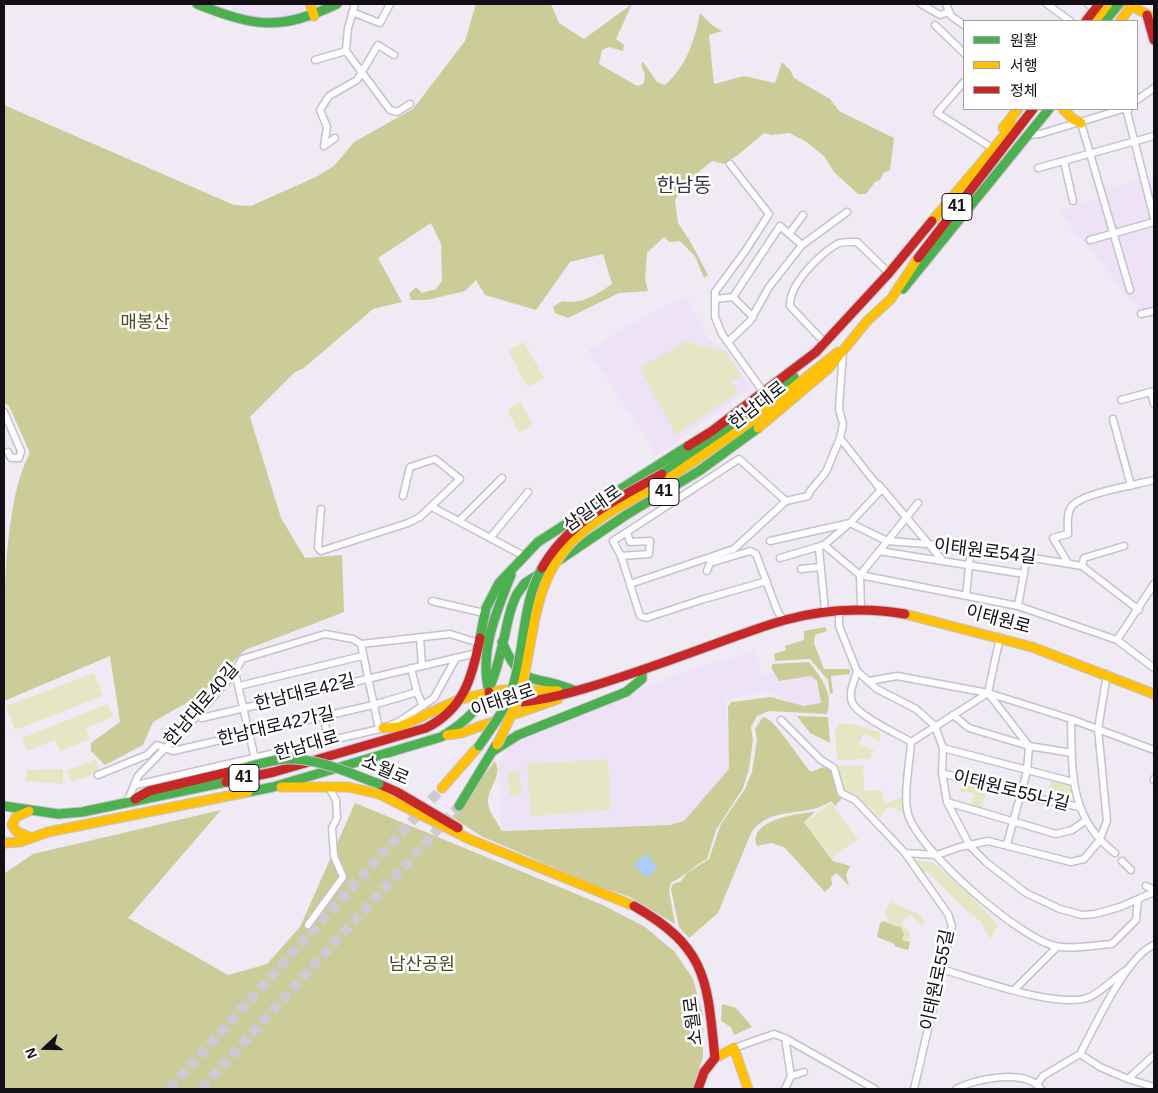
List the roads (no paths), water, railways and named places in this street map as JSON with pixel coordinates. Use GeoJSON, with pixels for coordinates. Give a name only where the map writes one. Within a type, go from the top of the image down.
{"type":"FeatureCollection","features":[{"type":"Feature","properties":{"kind":"main road"},"geometry":{"type":"LineString","coordinates":[[197,4],[228,16],[273,26],[314,16],[337,4]]}},
{"type":"Feature","properties":{"kind":"main road"},"geometry":{"type":"LineString","coordinates":[[310,4],[314,16]]}},
{"type":"Feature","properties":{"kind":"main road"},"geometry":{"type":"LineString","coordinates":[[1091,20],[1108,4]]}},
{"type":"Feature","properties":{"kind":"main road"},"geometry":{"type":"LineString","coordinates":[[1106,20],[1119,4]]}},
{"type":"Feature","properties":{"kind":"main road"},"geometry":{"type":"LineString","coordinates":[[1121,20],[1131,4],[1151,17],[1154,40]]}},
{"type":"Feature","properties":{"kind":"main road"},"geometry":{"type":"LineString","coordinates":[[1090,20],[1094,6]]}},
{"type":"Feature","properties":{"kind":"main road"},"geometry":{"type":"LineString","coordinates":[[951,199],[1017,110]]}},
{"type":"Feature","properties":{"kind":"main road","name":"한남대로"},"geometry":{"type":"LineString","coordinates":[[4,804],[58,814],[128,802],[274,772],[426,728],[440,721],[460,699],[473,673],[484,613],[499,583],[524,556],[538,542],[712,431],[816,352],[889,273],[1025,110]]}},
{"type":"Feature","properties":{"kind":"main road","name":"한남대로"},"geometry":{"type":"LineString","coordinates":[[4,843],[20,842],[48,832],[273,787],[440,737],[464,723],[483,703],[489,692],[511,606],[524,584],[626,515],[699,471],[754,432],[828,369],[867,321],[891,299],[916,261],[1032,110]]}},
{"type":"Feature","properties":{"kind":"main road"},"geometry":{"type":"LineString","coordinates":[[891,299],[909,284],[1048,110]]}},
{"type":"Feature","properties":{"kind":"main road"},"geometry":{"type":"LineString","coordinates":[[1064,110],[1073,119],[1082,122]]}},
{"type":"Feature","properties":{"kind":"main road","name":"삼일대로"},"geometry":{"type":"LineString","coordinates":[[442,788],[479,746],[498,718],[512,688],[530,595],[538,573],[551,553],[574,528],[664,477],[741,430],[824,360],[843,349]]}},
{"type":"Feature","properties":{"kind":"main road","name":"삼일대로"},"geometry":{"type":"LineString","coordinates":[[459,806],[495,748],[516,705],[522,686],[534,611],[540,590],[554,564],[581,534],[664,477],[775,394],[799,373],[816,352]]}},
{"type":"Feature","properties":{"kind":"main road","name":"한남대로"},"geometry":{"type":"LineString","coordinates":[[489,692],[484,677],[493,620],[516,565]]}},
{"type":"Feature","properties":{"kind":"main road","name":"이태원로"},"geometry":{"type":"LineString","coordinates":[[489,692],[491,699],[498,703],[533,701],[642,671],[783,620],[825,611],[875,609],[923,617],[1032,646],[1154,694]]}},
{"type":"Feature","properties":{"kind":"main road","name":"이태원로"},"geometry":{"type":"LineString","coordinates":[[502,642],[508,658],[521,676],[537,682],[562,685],[573,690]]}},
{"type":"Feature","properties":{"kind":"main road"},"geometry":{"type":"LineString","coordinates":[[495,748],[518,735],[626,692],[642,679],[642,671]]}},
{"type":"Feature","properties":{"kind":"main road","name":"이태원로"},"geometry":{"type":"LineString","coordinates":[[381,728],[399,727],[460,699],[489,692],[573,690]]}},
{"type":"Feature","properties":{"kind":"main road","name":"이태원로"},"geometry":{"type":"LineString","coordinates":[[440,737],[550,703],[573,690]]}},
{"type":"Feature","properties":{"kind":"main road","name":"이태원로"},"geometry":{"type":"LineString","coordinates":[[533,692],[530,694],[533,701]]}},
{"type":"Feature","properties":{"kind":"main road","name":"소월로"},"geometry":{"type":"LineString","coordinates":[[128,802],[149,791],[285,759],[299,759],[329,766],[398,792],[504,853]]}},
{"type":"Feature","properties":{"kind":"main road","name":"소월로"},"geometry":{"type":"LineString","coordinates":[[273,787],[348,787],[379,794],[469,839],[630,904],[653,917],[673,934],[691,954],[706,982],[715,1058],[704,1072],[698,1089]]}},
{"type":"Feature","properties":{"kind":"main road"},"geometry":{"type":"LineString","coordinates":[[30,810],[15,816],[13,820],[15,832],[30,838]]}},
{"type":"Feature","properties":{"kind":"main road"},"geometry":{"type":"LineString","coordinates":[[4,852],[20,842]]}},
{"type":"Feature","properties":{"kind":"main road"},"geometry":{"type":"LineString","coordinates":[[715,1058],[734,1048],[748,1089]]}},
{"type":"Feature","properties":{"kind":"street"},"geometry":{"type":"LineString","coordinates":[[355,4],[346,51],[390,110],[397,112],[410,104]]}},
{"type":"Feature","properties":{"kind":"street"},"geometry":{"type":"LineString","coordinates":[[352,12],[380,23],[390,4]]}},
{"type":"Feature","properties":{"kind":"street"},"geometry":{"type":"LineString","coordinates":[[921,4],[940,15],[949,12]]}},
{"type":"Feature","properties":{"kind":"street"},"geometry":{"type":"LineString","coordinates":[[946,4],[951,16],[963,24]]}},
{"type":"Feature","properties":{"kind":"street"},"geometry":{"type":"LineString","coordinates":[[1046,4],[1069,20]]}},
{"type":"Feature","properties":{"kind":"street"},"geometry":{"type":"LineString","coordinates":[[934,25],[963,52]]}},
{"type":"Feature","properties":{"kind":"street"},"geometry":{"type":"LineString","coordinates":[[335,138],[324,146],[327,127],[320,110],[329,96],[357,80],[378,45],[394,55]]}},
{"type":"Feature","properties":{"kind":"street"},"geometry":{"type":"LineString","coordinates":[[316,60],[346,51]]}},
{"type":"Feature","properties":{"kind":"street"},"geometry":{"type":"LineString","coordinates":[[963,83],[938,113],[990,146]]}},
{"type":"Feature","properties":{"kind":"street"},"geometry":{"type":"LineString","coordinates":[[1138,99],[1154,88]]}},
{"type":"Feature","properties":{"kind":"street"},"geometry":{"type":"LineString","coordinates":[[1027,135],[1040,134],[1120,110]]}},
{"type":"Feature","properties":{"kind":"street"},"geometry":{"type":"LineString","coordinates":[[1128,110],[1126,112],[1154,218]]}},
{"type":"Feature","properties":{"kind":"street"},"geometry":{"type":"LineString","coordinates":[[1082,122],[1089,154],[1130,290]]}},
{"type":"Feature","properties":{"kind":"street"},"geometry":{"type":"LineString","coordinates":[[1038,168],[1154,136]]}},
{"type":"Feature","properties":{"kind":"street"},"geometry":{"type":"LineString","coordinates":[[1064,161],[1073,202]]}},
{"type":"Feature","properties":{"kind":"street"},"geometry":{"type":"LineString","coordinates":[[730,164],[769,214],[746,250],[715,292],[715,317],[728,342],[764,393]]}},
{"type":"Feature","properties":{"kind":"street"},"geometry":{"type":"LineString","coordinates":[[728,342],[753,317],[769,287],[802,245],[846,212]]}},
{"type":"Feature","properties":{"kind":"street"},"geometry":{"type":"LineString","coordinates":[[790,234],[804,215]]}},
{"type":"Feature","properties":{"kind":"street"},"geometry":{"type":"LineString","coordinates":[[1090,240],[1154,222]]}},
{"type":"Feature","properties":{"kind":"street"},"geometry":{"type":"LineString","coordinates":[[733,297],[780,226],[802,245]]}},
{"type":"Feature","properties":{"kind":"street"},"geometry":{"type":"LineString","coordinates":[[825,343],[790,306],[790,298],[806,271],[839,243],[857,242],[889,273]]}},
{"type":"Feature","properties":{"kind":"street"},"geometry":{"type":"LineString","coordinates":[[715,299],[733,297]]}},
{"type":"Feature","properties":{"kind":"street"},"geometry":{"type":"LineString","coordinates":[[733,297],[753,317]]}},
{"type":"Feature","properties":{"kind":"street"},"geometry":{"type":"LineString","coordinates":[[1141,314],[1154,311]]}},
{"type":"Feature","properties":{"kind":"street"},"geometry":{"type":"LineString","coordinates":[[630,584],[734,549],[786,501],[808,496],[826,472],[840,438],[843,424],[839,409],[843,349]]}},
{"type":"Feature","properties":{"kind":"street"},"geometry":{"type":"LineString","coordinates":[[1121,400],[1153,392],[1154,404]]}},
{"type":"Feature","properties":{"kind":"street"},"geometry":{"type":"LineString","coordinates":[[4,412],[21,455],[16,459],[11,458],[8,452]]}},
{"type":"Feature","properties":{"kind":"street"},"geometry":{"type":"LineString","coordinates":[[1113,419],[1131,486]]}},
{"type":"Feature","properties":{"kind":"street"},"geometry":{"type":"LineString","coordinates":[[840,438],[943,561]]}},
{"type":"Feature","properties":{"kind":"street"},"geometry":{"type":"LineString","coordinates":[[321,509],[318,548],[321,551],[408,523],[420,517],[460,479],[435,459],[410,467],[403,496]]}},
{"type":"Feature","properties":{"kind":"street"},"geometry":{"type":"LineString","coordinates":[[767,581],[646,618],[640,616],[621,556],[613,541],[739,459],[786,501]]}},
{"type":"Feature","properties":{"kind":"street"},"geometry":{"type":"LineString","coordinates":[[780,558],[821,547],[850,523],[881,490],[860,462]]}},
{"type":"Feature","properties":{"kind":"street"},"geometry":{"type":"LineString","coordinates":[[459,521],[502,478]]}},
{"type":"Feature","properties":{"kind":"street"},"geometry":{"type":"LineString","coordinates":[[1068,563],[1053,538],[1068,534],[1070,507],[1080,499],[1154,480]]}},
{"type":"Feature","properties":{"kind":"street"},"geometry":{"type":"LineString","coordinates":[[490,538],[528,492]]}},
{"type":"Feature","properties":{"kind":"street"},"geometry":{"type":"LineString","coordinates":[[861,609],[860,575],[918,503]]}},
{"type":"Feature","properties":{"kind":"street"},"geometry":{"type":"LineString","coordinates":[[432,507],[524,556]]}},
{"type":"Feature","properties":{"kind":"street"},"geometry":{"type":"LineString","coordinates":[[770,541],[850,523],[887,541]]}},
{"type":"Feature","properties":{"kind":"street"},"geometry":{"type":"LineString","coordinates":[[621,556],[649,554],[650,541],[630,542],[627,532]]}},
{"type":"Feature","properties":{"kind":"street","name":"이태원로54길"},"geometry":{"type":"LineString","coordinates":[[887,541],[972,548],[1082,566],[1138,610]]}},
{"type":"Feature","properties":{"kind":"street"},"geometry":{"type":"LineString","coordinates":[[1082,566],[1084,558],[1124,546]]}},
{"type":"Feature","properties":{"kind":"street"},"geometry":{"type":"LineString","coordinates":[[821,547],[825,611]]}},
{"type":"Feature","properties":{"kind":"street"},"geometry":{"type":"LineString","coordinates":[[821,547],[860,575],[1018,606],[1117,640],[1154,668]]}},
{"type":"Feature","properties":{"kind":"street"},"geometry":{"type":"LineString","coordinates":[[966,595],[972,548]]}},
{"type":"Feature","properties":{"kind":"street"},"geometry":{"type":"LineString","coordinates":[[707,571],[710,563],[750,551],[756,554],[777,610],[783,620]]}},
{"type":"Feature","properties":{"kind":"street"},"geometry":{"type":"LineString","coordinates":[[879,551],[1024,574]]}},
{"type":"Feature","properties":{"kind":"street"},"geometry":{"type":"LineString","coordinates":[[1018,606],[1027,556]]}},
{"type":"Feature","properties":{"kind":"street"},"geometry":{"type":"LineString","coordinates":[[801,569],[821,567]]}},
{"type":"Feature","properties":{"kind":"street"},"geometry":{"type":"LineString","coordinates":[[1117,640],[1154,584]]}},
{"type":"Feature","properties":{"kind":"street"},"geometry":{"type":"LineString","coordinates":[[432,601],[484,613]]}},
{"type":"Feature","properties":{"kind":"street"},"geometry":{"type":"LineString","coordinates":[[839,610],[839,626],[857,671],[878,688],[916,709],[935,726],[943,748],[942,774],[947,802],[970,846],[1004,878],[1026,893],[1060,909],[1082,915],[1095,914],[1138,899],[1154,891]]}},
{"type":"Feature","properties":{"kind":"street","name":"한남대로40길"},"geometry":{"type":"LineString","coordinates":[[128,802],[138,776],[195,716],[234,672],[242,659],[325,634],[353,640],[361,644],[450,634],[479,643]]}},
{"type":"Feature","properties":{"kind":"street"},"geometry":{"type":"LineString","coordinates":[[420,637],[422,666]]}},
{"type":"Feature","properties":{"kind":"street"},"geometry":{"type":"LineString","coordinates":[[911,742],[988,693],[1000,638]]}},
{"type":"Feature","properties":{"kind":"street","name":"한남대로42길"},"geometry":{"type":"LineString","coordinates":[[361,644],[373,705],[381,728]]}},
{"type":"Feature","properties":{"kind":"street","name":"한남대로42길"},"geometry":{"type":"LineString","coordinates":[[195,716],[202,718],[477,653]]}},
{"type":"Feature","properties":{"kind":"street"},"geometry":{"type":"LineString","coordinates":[[239,686],[362,656]]}},
{"type":"Feature","properties":{"kind":"street"},"geometry":{"type":"LineString","coordinates":[[136,785],[328,742],[400,721],[434,698],[456,658]]}},
{"type":"Feature","properties":{"kind":"street"},"geometry":{"type":"LineString","coordinates":[[411,668],[417,692],[423,706]]}},
{"type":"Feature","properties":{"kind":"street"},"geometry":{"type":"LineString","coordinates":[[857,671],[851,693],[852,702],[858,711],[911,742]]}},
{"type":"Feature","properties":{"kind":"street","name":"한남대로42길"},"geometry":{"type":"LineString","coordinates":[[234,672],[239,686],[255,759]]}},
{"type":"Feature","properties":{"kind":"street"},"geometry":{"type":"LineString","coordinates":[[905,853],[937,855],[960,846],[970,846],[988,841],[1007,844],[1071,862],[1084,859],[1099,841],[1106,821],[1098,729],[1107,674]]}},
{"type":"Feature","properties":{"kind":"street"},"geometry":{"type":"LineString","coordinates":[[869,682],[897,676],[988,693],[1071,719],[1154,750]]}},
{"type":"Feature","properties":{"kind":"street","name":"한남대로42가길"},"geometry":{"type":"LineString","coordinates":[[164,749],[173,751],[249,734],[373,705],[417,692]]}},
{"type":"Feature","properties":{"kind":"street"},"geometry":{"type":"LineString","coordinates":[[988,693],[1029,746],[1027,771],[1007,844]]}},
{"type":"Feature","properties":{"kind":"street"},"geometry":{"type":"LineString","coordinates":[[953,715],[969,728],[1029,746],[1072,753]]}},
{"type":"Feature","properties":{"kind":"street"},"geometry":{"type":"LineString","coordinates":[[324,716],[328,742]]}},
{"type":"Feature","properties":{"kind":"street"},"geometry":{"type":"LineString","coordinates":[[1071,719],[1073,782],[1080,807],[1085,821],[1099,841],[1115,853]]}},
{"type":"Feature","properties":{"kind":"street","name":"이태원로55길"},"geometry":{"type":"LineString","coordinates":[[782,720],[821,760],[834,768],[841,793],[855,800],[905,853],[948,914],[952,926],[914,1089]]}},
{"type":"Feature","properties":{"kind":"street"},"geometry":{"type":"LineString","coordinates":[[911,742],[908,812],[915,829],[937,855],[1007,920],[1029,935],[1056,947],[1112,944],[1136,920],[1138,899]]}},
{"type":"Feature","properties":{"kind":"street"},"geometry":{"type":"LineString","coordinates":[[98,775],[147,755],[156,745],[164,749]]}},
{"type":"Feature","properties":{"kind":"street"},"geometry":{"type":"LineString","coordinates":[[943,748],[1073,782]]}},
{"type":"Feature","properties":{"kind":"street","name":"이태원로55나길"},"geometry":{"type":"LineString","coordinates":[[942,774],[1020,795],[1080,807]]}},
{"type":"Feature","properties":{"kind":"street"},"geometry":{"type":"LineString","coordinates":[[308,925],[343,876],[334,856],[332,828],[337,818],[336,800],[328,786]]}},
{"type":"Feature","properties":{"kind":"street"},"geometry":{"type":"LineString","coordinates":[[947,802],[1056,834],[1072,830],[1085,821]]}},
{"type":"Feature","properties":{"kind":"street"},"geometry":{"type":"LineString","coordinates":[[1122,861],[1131,870]]}},
{"type":"Feature","properties":{"kind":"street"},"geometry":{"type":"LineString","coordinates":[[1146,886],[1154,891]]}},
{"type":"Feature","properties":{"kind":"street"},"geometry":{"type":"LineString","coordinates":[[956,1089],[994,1077],[1013,1078],[1039,1087],[1043,1076],[1080,1054],[1128,969],[1144,951],[1154,945]]}},
{"type":"Feature","properties":{"kind":"street"},"geometry":{"type":"LineString","coordinates":[[1014,990],[1056,947]]}},
{"type":"Feature","properties":{"kind":"street"},"geometry":{"type":"LineString","coordinates":[[941,969],[1014,990],[1067,1001],[1077,1000],[1097,993],[1113,978],[1128,969]]}},
{"type":"Feature","properties":{"kind":"street"},"geometry":{"type":"LineString","coordinates":[[734,1048],[774,1034],[785,1038],[875,1089]]}},
{"type":"Feature","properties":{"kind":"street"},"geometry":{"type":"LineString","coordinates":[[784,1089],[791,1076],[785,1038]]}},
{"type":"Feature","properties":{"kind":"street"},"geometry":{"type":"LineString","coordinates":[[1080,1054],[1100,1067],[1154,1087]]}},
{"type":"Feature","properties":{"kind":"street"},"geometry":{"type":"LineString","coordinates":[[1128,1078],[1154,1055]]}},
{"type":"Feature","properties":{"kind":"street"},"geometry":{"type":"LineString","coordinates":[[791,1076],[804,1072]]}},
{"type":"Feature","properties":{"kind":"water"},"geometry":{"type":"Polygon","coordinates":[[[646,854],[658,868],[646,878],[634,864],[646,854]]]}},
{"type":"Feature","properties":{"kind":"tunnel"},"geometry":{"type":"LineString","coordinates":[[169,1089],[442,788]]}},
{"type":"Feature","properties":{"kind":"tunnel"},"geometry":{"type":"LineString","coordinates":[[201,1089],[459,806]]}},
{"type":"Feature","properties":{"kind":"district","name":"한남동"},"geometry":{"type":"Point","coordinates":[684,186]}},
{"type":"Feature","properties":{"kind":"park label","name":"매봉산"},"geometry":{"type":"Point","coordinates":[145,323]}},
{"type":"Feature","properties":{"kind":"park label","name":"남산공원"},"geometry":{"type":"Point","coordinates":[422,965]}}]}
